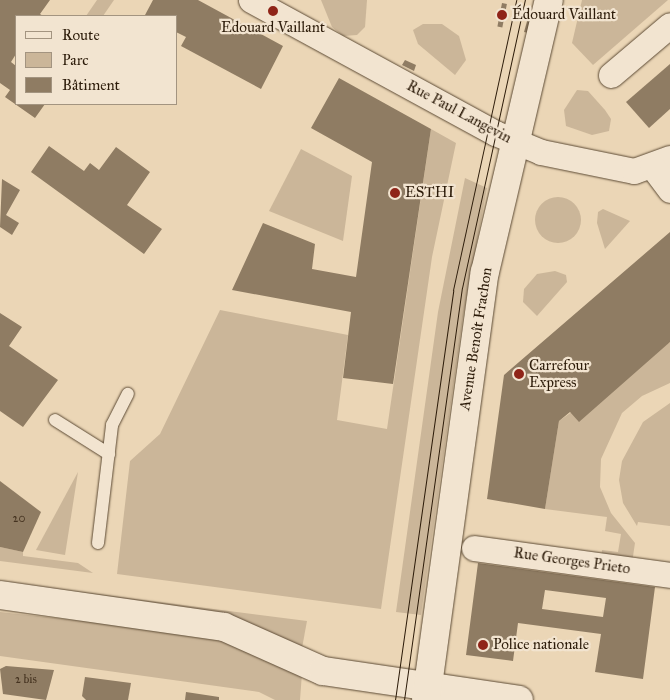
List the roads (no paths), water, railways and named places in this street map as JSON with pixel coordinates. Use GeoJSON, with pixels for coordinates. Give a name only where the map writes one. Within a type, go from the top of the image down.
{"type":"FeatureCollection","features":[{"type":"Feature","properties":{"kind":"street","name":"Rue Paul Langevin"},"geometry":{"type":"LineString","coordinates":[[251,0],[515,141],[570,161],[634,171],[661,162],[670,190]]}},
{"type":"Feature","properties":{"kind":"street","name":"Avenue Benoît Frachon"},"geometry":{"type":"LineString","coordinates":[[426,692],[486,272],[549,0]]}},
{"type":"Feature","properties":{"kind":"street"},"geometry":{"type":"LineString","coordinates":[[611,75],[670,25]]}},
{"type":"Feature","properties":{"kind":"street","name":"Rue Georges Prieto"},"geometry":{"type":"LineString","coordinates":[[474,548],[670,575]]}},
{"type":"Feature","properties":{"kind":"street"},"geometry":{"type":"LineString","coordinates":[[0,595],[214,625],[266,642],[323,671],[426,692],[519,700]]}},
{"type":"Feature","properties":{"kind":"lane"},"geometry":{"type":"LineString","coordinates":[[98,543],[112,425],[128,394]]}},
{"type":"Feature","properties":{"kind":"lane"},"geometry":{"type":"LineString","coordinates":[[55,420],[109,454]]}},
{"type":"Feature","properties":{"kind":"tram line"},"geometry":{"type":"LineString","coordinates":[[395,700],[453,290],[516,0]]}},
{"type":"Feature","properties":{"kind":"tram line"},"geometry":{"type":"LineString","coordinates":[[404,700],[462,288],[525,0]]}},
{"type":"Feature","properties":{"kind":"place","name":"Edouard Vaillant"},"geometry":{"type":"Point","coordinates":[273,11]}},
{"type":"Feature","properties":{"kind":"place","name":"Édouard Vaillant"},"geometry":{"type":"Point","coordinates":[502,15]}},
{"type":"Feature","properties":{"kind":"place","name":"ESTHI"},"geometry":{"type":"Point","coordinates":[395,193]}},
{"type":"Feature","properties":{"kind":"place","name":"Carrefour Express"},"geometry":{"type":"Point","coordinates":[519,374]}},
{"type":"Feature","properties":{"kind":"place","name":"Police nationale"},"geometry":{"type":"Point","coordinates":[483,645]}}]}
